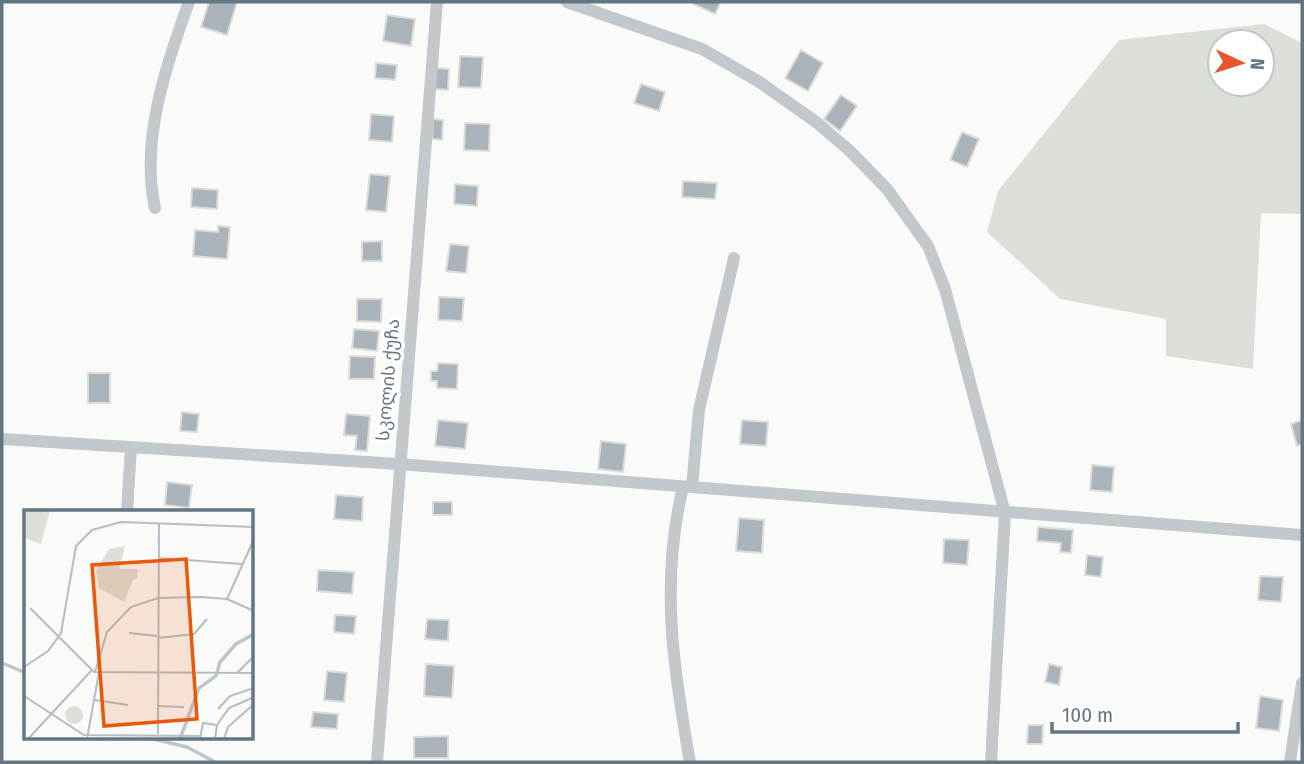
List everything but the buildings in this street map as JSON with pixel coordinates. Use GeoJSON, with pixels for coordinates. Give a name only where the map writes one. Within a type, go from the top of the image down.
{"type":"FeatureCollection","features":[{"type":"Feature","properties":{"kind":"street"},"geometry":{"type":"LineString","coordinates":[[155,208],[149,183],[160,89],[189,2]]}},
{"type":"Feature","properties":{"kind":"street","name":"სკოლის ქუჩა"},"geometry":{"type":"LineString","coordinates":[[377,762],[437,2]]}},
{"type":"Feature","properties":{"kind":"street"},"geometry":{"type":"LineString","coordinates":[[567,2],[702,49],[758,81],[816,122],[887,189],[928,246],[945,289],[1005,513],[991,762]]}},
{"type":"Feature","properties":{"kind":"street"},"geometry":{"type":"LineString","coordinates":[[690,762],[668,588],[674,523],[687,487],[699,410],[734,258]]}},
{"type":"Feature","properties":{"kind":"street"},"geometry":{"type":"LineString","coordinates":[[2,439],[399,464],[1302,535]]}},
{"type":"Feature","properties":{"kind":"street"},"geometry":{"type":"LineString","coordinates":[[127,510],[131,447]]}},
{"type":"Feature","properties":{"kind":"street"},"geometry":{"type":"LineString","coordinates":[[1290,762],[1302,683]]}},
{"type":"Feature","properties":{"kind":"shaded area"},"geometry":{"type":"Polygon","coordinates":[[[1264,24],[1272,28],[1228,28],[1264,24]]]}},
{"type":"Feature","properties":{"kind":"shaded area"},"geometry":{"type":"Polygon","coordinates":[[[1206,30],[1206,98],[1276,98],[1276,30],[1302,43],[1302,214],[1261,213],[1253,369],[1166,356],[1166,319],[1060,299],[987,232],[998,191],[1119,40],[1206,30]]]}},
{"type":"Feature","properties":{"kind":"waterway"},"geometry":{"type":"LineString","coordinates":[[2,663],[24,672]]}},
{"type":"Feature","properties":{"kind":"waterway"},"geometry":{"type":"LineString","coordinates":[[157,740],[187,747],[215,762]]}}]}
